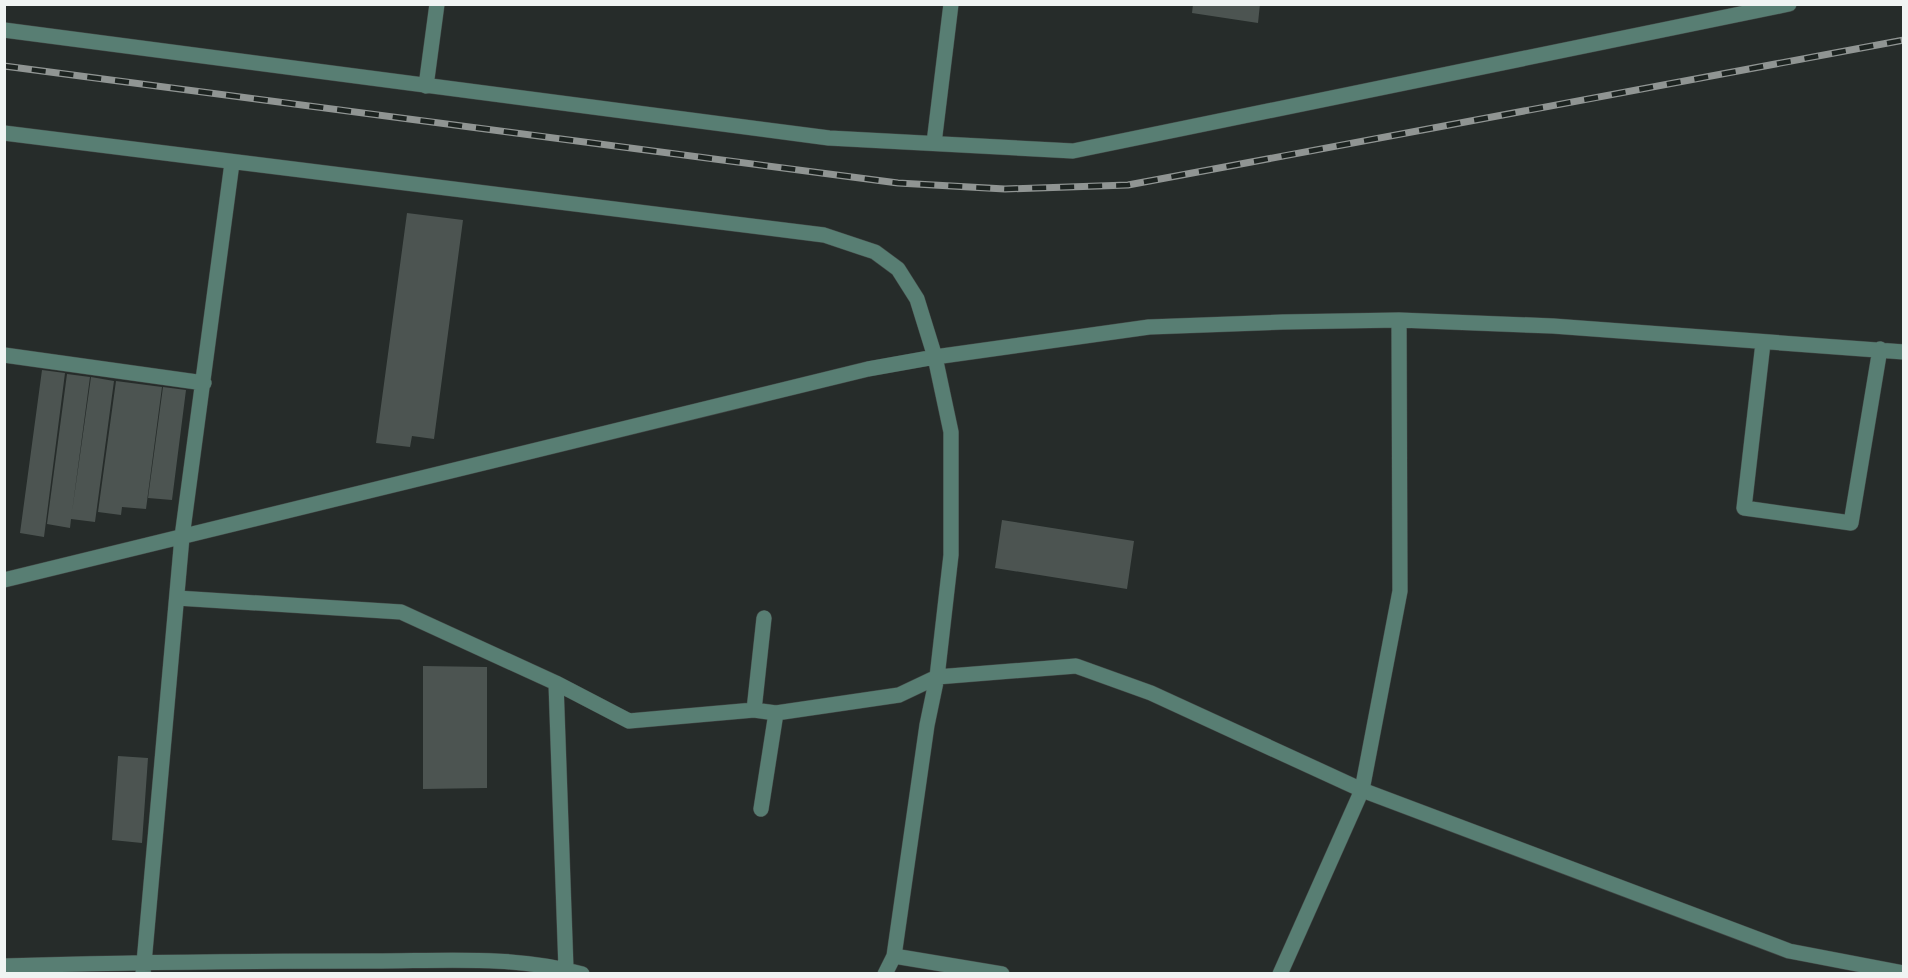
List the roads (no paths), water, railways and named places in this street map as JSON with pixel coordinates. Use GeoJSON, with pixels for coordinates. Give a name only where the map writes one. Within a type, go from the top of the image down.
{"type":"FeatureCollection","features":[{"type":"Feature","properties":{"kind":"street"},"geometry":{"type":"LineString","coordinates":[[426,86],[437,4]]}},
{"type":"Feature","properties":{"kind":"street"},"geometry":{"type":"LineString","coordinates":[[934,143],[951,4]]}},
{"type":"Feature","properties":{"kind":"street"},"geometry":{"type":"LineString","coordinates":[[4,30],[829,138],[1073,151],[1789,4]]}},
{"type":"Feature","properties":{"kind":"street"},"geometry":{"type":"LineString","coordinates":[[4,133],[824,235],[851,242],[875,252],[898,268],[917,299],[935,357],[951,432],[951,555],[937,677],[927,724],[894,956],[885,974]]}},
{"type":"Feature","properties":{"kind":"street"},"geometry":{"type":"LineString","coordinates":[[144,967],[182,537],[232,163]]}},
{"type":"Feature","properties":{"kind":"street"},"geometry":{"type":"LineString","coordinates":[[1280,974],[1362,790],[1400,591],[1399,320]]}},
{"type":"Feature","properties":{"kind":"street"},"geometry":{"type":"LineString","coordinates":[[4,580],[868,369],[935,357],[1149,327],[1399,320],[1553,326],[1904,352]]}},
{"type":"Feature","properties":{"kind":"street"},"geometry":{"type":"LineString","coordinates":[[1763,343],[1744,508],[1851,523],[1880,349]]}},
{"type":"Feature","properties":{"kind":"street"},"geometry":{"type":"LineString","coordinates":[[4,356],[204,383]]}},
{"type":"Feature","properties":{"kind":"street"},"geometry":{"type":"LineString","coordinates":[[177,598],[401,612],[556,683],[629,722],[754,710],[776,713],[899,695],[937,677],[1076,666],[1151,693],[1362,790],[1789,951],[1904,973]]}},
{"type":"Feature","properties":{"kind":"street"},"geometry":{"type":"LineString","coordinates":[[754,710],[764,618]]}},
{"type":"Feature","properties":{"kind":"street"},"geometry":{"type":"LineString","coordinates":[[556,683],[566,969]]}},
{"type":"Feature","properties":{"kind":"street"},"geometry":{"type":"LineString","coordinates":[[761,809],[776,713]]}},
{"type":"Feature","properties":{"kind":"street"},"geometry":{"type":"LineString","coordinates":[[894,956],[1002,974]]}},
{"type":"Feature","properties":{"kind":"street"},"geometry":{"type":"LineString","coordinates":[[4,966],[566,969],[582,974]]}},
{"type":"Feature","properties":{"kind":"railway"},"geometry":{"type":"LineString","coordinates":[[4,66],[898,183],[1005,189],[1128,185],[1904,40]]}}]}
